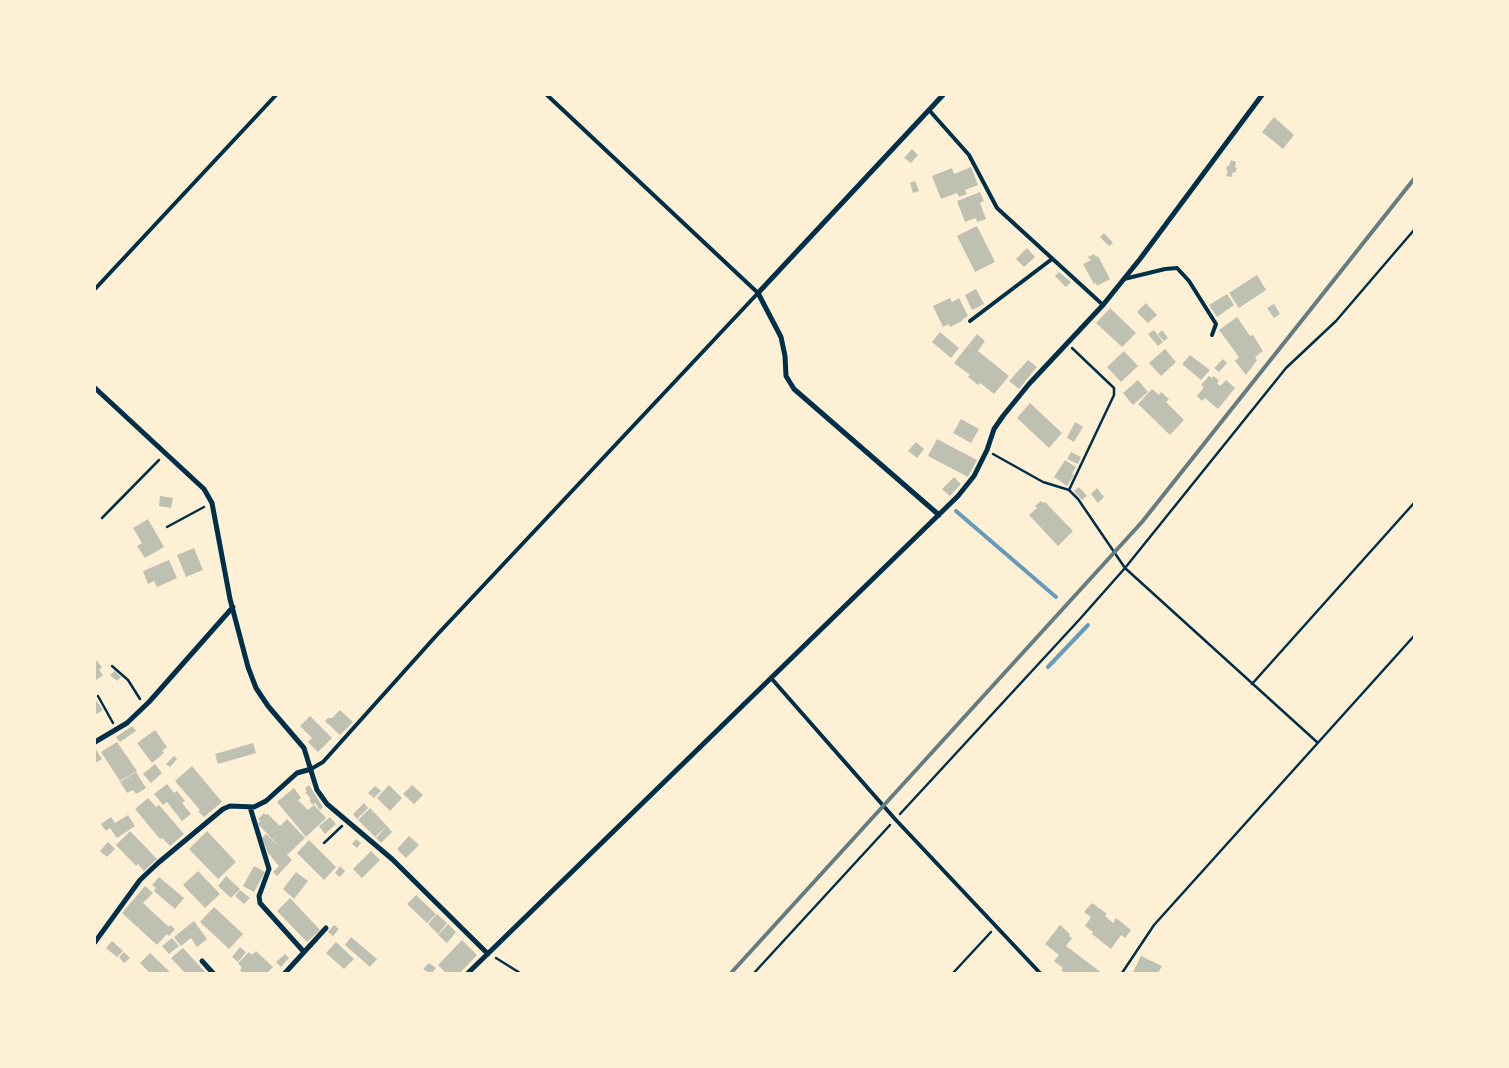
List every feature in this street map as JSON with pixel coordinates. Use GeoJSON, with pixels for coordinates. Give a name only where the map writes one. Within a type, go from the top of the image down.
{"type":"FeatureCollection","features":[{"type":"Feature","properties":{"kind":"street"},"geometry":{"type":"LineString","coordinates":[[940,515],[794,389],[786,376],[785,356],[781,338],[758,293],[943,95]]}},
{"type":"Feature","properties":{"kind":"street"},"geometry":{"type":"LineString","coordinates":[[468,973],[958,496],[974,476],[987,450],[994,429],[1003,416],[1029,384],[1104,305],[1262,95]]}},
{"type":"Feature","properties":{"kind":"street"},"geometry":{"type":"LineString","coordinates":[[95,388],[204,489],[212,503],[232,607],[248,667],[256,688],[268,706],[304,748],[317,790],[326,804],[392,859],[488,954]]}},
{"type":"Feature","properties":{"kind":"street"},"geometry":{"type":"LineString","coordinates":[[95,742],[116,730],[144,707],[232,607]]}},
{"type":"Feature","properties":{"kind":"street"},"geometry":{"type":"LineString","coordinates":[[95,942],[140,880],[223,809],[230,806],[254,807],[266,801],[297,773],[311,769]]}},
{"type":"Feature","properties":{"kind":"street"},"geometry":{"type":"LineString","coordinates":[[250,808],[269,869],[259,896],[260,903],[304,952]]}},
{"type":"Feature","properties":{"kind":"street"},"geometry":{"type":"LineString","coordinates":[[285,973],[326,928]]}},
{"type":"Feature","properties":{"kind":"street"},"geometry":{"type":"LineString","coordinates":[[202,961],[213,973]]}},
{"type":"Feature","properties":{"kind":"lane"},"geometry":{"type":"LineString","coordinates":[[95,289],[276,95]]}},
{"type":"Feature","properties":{"kind":"lane"},"geometry":{"type":"LineString","coordinates":[[311,769],[323,762],[435,637],[758,293],[547,95]]}},
{"type":"Feature","properties":{"kind":"lane"},"geometry":{"type":"LineString","coordinates":[[929,110],[969,155],[997,208],[1104,305]]}},
{"type":"Feature","properties":{"kind":"lane"},"geometry":{"type":"LineString","coordinates":[[970,321],[1052,258]]}},
{"type":"Feature","properties":{"kind":"lane"},"geometry":{"type":"LineString","coordinates":[[1124,279],[1177,268],[1189,281],[1216,324],[1212,335]]}},
{"type":"Feature","properties":{"kind":"lane"},"geometry":{"type":"LineString","coordinates":[[771,678],[895,819],[1040,973]]}},
{"type":"Feature","properties":{"kind":"path"},"geometry":{"type":"LineString","coordinates":[[754,973],[1079,620],[1125,568],[1286,368],[1336,321],[1414,230]]}},
{"type":"Feature","properties":{"kind":"path"},"geometry":{"type":"LineString","coordinates":[[1068,343],[1114,388],[1114,395],[1069,490]]}},
{"type":"Feature","properties":{"kind":"path"},"geometry":{"type":"LineString","coordinates":[[987,450],[1043,482],[1069,490],[1078,499],[1125,568],[1318,743]]}},
{"type":"Feature","properties":{"kind":"path"},"geometry":{"type":"LineString","coordinates":[[102,518],[166,453]]}},
{"type":"Feature","properties":{"kind":"path"},"geometry":{"type":"LineString","coordinates":[[166,527],[212,503]]}},
{"type":"Feature","properties":{"kind":"path"},"geometry":{"type":"LineString","coordinates":[[1252,684],[1414,503]]}},
{"type":"Feature","properties":{"kind":"path"},"geometry":{"type":"LineString","coordinates":[[1122,973],[1154,925],[1413,638]]}},
{"type":"Feature","properties":{"kind":"path"},"geometry":{"type":"LineString","coordinates":[[112,666],[128,680],[144,707]]}},
{"type":"Feature","properties":{"kind":"path"},"geometry":{"type":"LineString","coordinates":[[98,696],[116,730]]}},
{"type":"Feature","properties":{"kind":"path"},"geometry":{"type":"LineString","coordinates":[[324,843],[346,822]]}},
{"type":"Feature","properties":{"kind":"path"},"geometry":{"type":"LineString","coordinates":[[953,973],[996,927]]}},
{"type":"Feature","properties":{"kind":"path"},"geometry":{"type":"LineString","coordinates":[[488,954],[520,973]]}},
{"type":"Feature","properties":{"kind":"building"},"geometry":{"type":"Polygon","coordinates":[[[1274,117],[1294,135],[1283,149],[1262,132],[1274,117]]]}},
{"type":"Feature","properties":{"kind":"building"},"geometry":{"type":"Polygon","coordinates":[[[912,149],[918,155],[911,163],[904,158],[912,149]]]}},
{"type":"Feature","properties":{"kind":"building"},"geometry":{"type":"Polygon","coordinates":[[[1231,160],[1236,162],[1235,167],[1237,168],[1231,177],[1226,176],[1228,171],[1226,170],[1231,160]]]}},
{"type":"Feature","properties":{"kind":"building"},"geometry":{"type":"Polygon","coordinates":[[[971,167],[978,185],[965,190],[967,194],[959,197],[957,193],[941,199],[932,176],[952,168],[954,174],[971,167]]]}},
{"type":"Feature","properties":{"kind":"building"},"geometry":{"type":"Polygon","coordinates":[[[915,181],[919,191],[913,193],[910,183],[915,181]]]}},
{"type":"Feature","properties":{"kind":"building"},"geometry":{"type":"Polygon","coordinates":[[[980,192],[984,201],[980,203],[986,219],[977,222],[976,218],[965,222],[957,201],[980,192]]]}},
{"type":"Feature","properties":{"kind":"building"},"geometry":{"type":"Polygon","coordinates":[[[977,226],[995,262],[975,272],[957,236],[977,226]]]}},
{"type":"Feature","properties":{"kind":"building"},"geometry":{"type":"Polygon","coordinates":[[[1104,233],[1113,243],[1109,246],[1100,237],[1104,233]]]}},
{"type":"Feature","properties":{"kind":"building"},"geometry":{"type":"Polygon","coordinates":[[[1027,248],[1035,257],[1024,267],[1016,259],[1027,248]]]}},
{"type":"Feature","properties":{"kind":"building"},"geometry":{"type":"Polygon","coordinates":[[[1094,254],[1096,257],[1098,256],[1110,279],[1097,286],[1083,264],[1091,260],[1088,257],[1094,254]]]}},
{"type":"Feature","properties":{"kind":"building"},"geometry":{"type":"Polygon","coordinates":[[[1059,272],[1071,282],[1066,287],[1055,276],[1059,272]]]}},
{"type":"Feature","properties":{"kind":"building"},"geometry":{"type":"Polygon","coordinates":[[[1257,275],[1266,290],[1239,308],[1229,293],[1257,275]]]}},
{"type":"Feature","properties":{"kind":"building"},"geometry":{"type":"Polygon","coordinates":[[[976,289],[984,304],[972,310],[965,295],[976,289]]]}},
{"type":"Feature","properties":{"kind":"building"},"geometry":{"type":"Polygon","coordinates":[[[1227,294],[1234,305],[1217,317],[1209,305],[1227,294]]]}},
{"type":"Feature","properties":{"kind":"building"},"geometry":{"type":"Polygon","coordinates":[[[950,298],[952,302],[959,298],[968,316],[950,327],[949,324],[943,327],[933,306],[950,298]]]}},
{"type":"Feature","properties":{"kind":"building"},"geometry":{"type":"Polygon","coordinates":[[[1146,303],[1157,315],[1148,323],[1137,312],[1146,303]]]}},
{"type":"Feature","properties":{"kind":"building"},"geometry":{"type":"Polygon","coordinates":[[[1274,304],[1280,314],[1274,318],[1267,308],[1274,304]]]}},
{"type":"Feature","properties":{"kind":"building"},"geometry":{"type":"Polygon","coordinates":[[[1110,308],[1136,333],[1122,347],[1096,323],[1110,308]]]}},
{"type":"Feature","properties":{"kind":"building"},"geometry":{"type":"Polygon","coordinates":[[[1237,317],[1250,336],[1253,335],[1263,351],[1255,357],[1257,360],[1246,375],[1235,361],[1239,357],[1219,330],[1237,317]]]}},
{"type":"Feature","properties":{"kind":"building"},"geometry":{"type":"Polygon","coordinates":[[[1154,330],[1163,342],[1158,346],[1148,334],[1154,330]]]}},
{"type":"Feature","properties":{"kind":"building"},"geometry":{"type":"Polygon","coordinates":[[[1162,330],[1168,338],[1164,341],[1158,334],[1162,330]]]}},
{"type":"Feature","properties":{"kind":"building"},"geometry":{"type":"Polygon","coordinates":[[[940,332],[959,348],[951,358],[932,342],[940,332]]]}},
{"type":"Feature","properties":{"kind":"building"},"geometry":{"type":"Polygon","coordinates":[[[977,334],[985,341],[978,351],[1009,376],[994,394],[980,383],[978,385],[968,377],[970,375],[954,363],[977,334]]]}},
{"type":"Feature","properties":{"kind":"building"},"geometry":{"type":"Polygon","coordinates":[[[1165,349],[1176,362],[1161,376],[1149,363],[1165,349]]]}},
{"type":"Feature","properties":{"kind":"building"},"geometry":{"type":"Polygon","coordinates":[[[1124,351],[1138,366],[1121,382],[1107,367],[1124,351]]]}},
{"type":"Feature","properties":{"kind":"building"},"geometry":{"type":"Polygon","coordinates":[[[1190,355],[1210,370],[1201,380],[1182,364],[1190,355]]]}},
{"type":"Feature","properties":{"kind":"building"},"geometry":{"type":"Polygon","coordinates":[[[1223,359],[1227,363],[1219,372],[1214,368],[1223,359]]]}},
{"type":"Feature","properties":{"kind":"building"},"geometry":{"type":"Polygon","coordinates":[[[1028,360],[1037,367],[1019,389],[1009,381],[1028,360]]]}},
{"type":"Feature","properties":{"kind":"building"},"geometry":{"type":"Polygon","coordinates":[[[1209,376],[1212,378],[1214,376],[1219,381],[1217,383],[1220,386],[1226,380],[1235,388],[1218,409],[1205,398],[1202,401],[1197,396],[1204,387],[1201,385],[1209,376]]]}},
{"type":"Feature","properties":{"kind":"building"},"geometry":{"type":"Polygon","coordinates":[[[1138,380],[1148,392],[1133,405],[1123,393],[1138,380]]]}},
{"type":"Feature","properties":{"kind":"building"},"geometry":{"type":"Polygon","coordinates":[[[1152,389],[1159,395],[1161,392],[1169,399],[1166,402],[1184,420],[1170,435],[1138,404],[1152,389]]]}},
{"type":"Feature","properties":{"kind":"building"},"geometry":{"type":"Polygon","coordinates":[[[1030,403],[1062,433],[1049,448],[1017,418],[1030,403]]]}},
{"type":"Feature","properties":{"kind":"building"},"geometry":{"type":"Polygon","coordinates":[[[961,419],[979,429],[971,443],[953,433],[961,419]]]}},
{"type":"Feature","properties":{"kind":"building"},"geometry":{"type":"Polygon","coordinates":[[[1075,422],[1083,427],[1074,442],[1067,438],[1075,422]]]}},
{"type":"Feature","properties":{"kind":"building"},"geometry":{"type":"Polygon","coordinates":[[[937,439],[977,460],[968,477],[928,456],[937,439]]]}},
{"type":"Feature","properties":{"kind":"building"},"geometry":{"type":"Polygon","coordinates":[[[916,442],[924,449],[917,458],[908,451],[916,442]]]}},
{"type":"Feature","properties":{"kind":"building"},"geometry":{"type":"Polygon","coordinates":[[[1071,452],[1081,457],[1078,464],[1067,459],[1071,452]]]}},
{"type":"Feature","properties":{"kind":"building"},"geometry":{"type":"Polygon","coordinates":[[[1065,460],[1076,467],[1072,474],[1074,475],[1067,486],[1054,477],[1065,460]]]}},
{"type":"Feature","properties":{"kind":"building"},"geometry":{"type":"Polygon","coordinates":[[[954,477],[961,484],[950,496],[942,489],[954,477]]]}},
{"type":"Feature","properties":{"kind":"building"},"geometry":{"type":"Polygon","coordinates":[[[1079,487],[1087,496],[1082,500],[1074,491],[1079,487]]]}},
{"type":"Feature","properties":{"kind":"building"},"geometry":{"type":"Polygon","coordinates":[[[1097,488],[1104,497],[1098,503],[1091,494],[1097,488]]]}},
{"type":"Feature","properties":{"kind":"building"},"geometry":{"type":"Polygon","coordinates":[[[160,496],[173,498],[171,508],[159,506],[160,496]]]}},
{"type":"Feature","properties":{"kind":"building"},"geometry":{"type":"Polygon","coordinates":[[[1041,501],[1045,502],[1073,531],[1058,546],[1029,515],[1037,508],[1035,506],[1041,501]]]}},
{"type":"Feature","properties":{"kind":"building"},"geometry":{"type":"Polygon","coordinates":[[[148,519],[164,547],[145,558],[137,546],[142,543],[133,528],[148,519]]]}},
{"type":"Feature","properties":{"kind":"building"},"geometry":{"type":"Polygon","coordinates":[[[194,548],[203,570],[186,577],[177,555],[194,548]]]}},
{"type":"Feature","properties":{"kind":"building"},"geometry":{"type":"Polygon","coordinates":[[[169,560],[177,578],[157,587],[154,581],[148,584],[143,571],[169,560]]]}},
{"type":"Feature","properties":{"kind":"building"},"geometry":{"type":"Polygon","coordinates":[[[95,659],[102,667],[99,670],[103,675],[95,681],[95,659]]]}},
{"type":"Feature","properties":{"kind":"building"},"geometry":{"type":"Polygon","coordinates":[[[115,671],[121,677],[117,681],[110,675],[115,671]]]}},
{"type":"Feature","properties":{"kind":"building"},"geometry":{"type":"Polygon","coordinates":[[[95,699],[103,710],[95,715],[95,699]]]}},
{"type":"Feature","properties":{"kind":"building"},"geometry":{"type":"Polygon","coordinates":[[[340,710],[353,722],[340,735],[325,721],[328,718],[332,718],[340,710]]]}},
{"type":"Feature","properties":{"kind":"building"},"geometry":{"type":"Polygon","coordinates":[[[310,716],[332,738],[318,752],[308,742],[312,738],[300,726],[310,716]]]}},
{"type":"Feature","properties":{"kind":"building"},"geometry":{"type":"Polygon","coordinates":[[[132,726],[136,731],[120,742],[116,737],[132,726]]]}},
{"type":"Feature","properties":{"kind":"building"},"geometry":{"type":"Polygon","coordinates":[[[155,730],[167,747],[162,751],[164,753],[152,763],[137,743],[155,730]]]}},
{"type":"Feature","properties":{"kind":"building"},"geometry":{"type":"Polygon","coordinates":[[[117,742],[137,771],[120,781],[101,752],[117,742]]]}},
{"type":"Feature","properties":{"kind":"building"},"geometry":{"type":"Polygon","coordinates":[[[253,743],[256,753],[218,764],[215,754],[253,743]]]}},
{"type":"Feature","properties":{"kind":"building"},"geometry":{"type":"Polygon","coordinates":[[[95,748],[102,759],[95,763],[95,748]]]}},
{"type":"Feature","properties":{"kind":"building"},"geometry":{"type":"Polygon","coordinates":[[[174,756],[177,759],[170,767],[166,764],[174,756]]]}},
{"type":"Feature","properties":{"kind":"building"},"geometry":{"type":"Polygon","coordinates":[[[155,764],[162,773],[151,783],[143,774],[155,764]]]}},
{"type":"Feature","properties":{"kind":"building"},"geometry":{"type":"Polygon","coordinates":[[[192,766],[222,802],[204,817],[175,781],[192,766]]]}},
{"type":"Feature","properties":{"kind":"building"},"geometry":{"type":"Polygon","coordinates":[[[136,772],[146,788],[136,794],[133,790],[127,793],[120,782],[136,772]]]}},
{"type":"Feature","properties":{"kind":"building"},"geometry":{"type":"Polygon","coordinates":[[[167,784],[174,793],[177,791],[185,801],[182,803],[191,814],[182,821],[167,802],[163,805],[154,794],[167,784]]]}},
{"type":"Feature","properties":{"kind":"building"},"geometry":{"type":"Polygon","coordinates":[[[309,785],[323,807],[320,810],[315,803],[313,805],[305,792],[307,792],[305,788],[309,785]]]}},
{"type":"Feature","properties":{"kind":"building"},"geometry":{"type":"Polygon","coordinates":[[[389,785],[402,798],[390,811],[377,798],[389,785]]]}},
{"type":"Feature","properties":{"kind":"building"},"geometry":{"type":"Polygon","coordinates":[[[412,785],[423,795],[414,804],[403,794],[412,785]]]}},
{"type":"Feature","properties":{"kind":"building"},"geometry":{"type":"Polygon","coordinates":[[[375,786],[381,791],[374,798],[368,793],[375,786]]]}},
{"type":"Feature","properties":{"kind":"building"},"geometry":{"type":"Polygon","coordinates":[[[294,788],[301,798],[298,800],[308,810],[314,805],[326,818],[306,837],[277,802],[294,788]]]}},
{"type":"Feature","properties":{"kind":"building"},"geometry":{"type":"Polygon","coordinates":[[[148,798],[156,807],[159,805],[184,834],[170,846],[162,838],[160,839],[135,809],[148,798]]]}},
{"type":"Feature","properties":{"kind":"building"},"geometry":{"type":"Polygon","coordinates":[[[364,803],[368,808],[357,819],[353,814],[364,803]]]}},
{"type":"Feature","properties":{"kind":"building"},"geometry":{"type":"Polygon","coordinates":[[[370,808],[387,826],[375,837],[358,820],[370,808]]]}},
{"type":"Feature","properties":{"kind":"building"},"geometry":{"type":"Polygon","coordinates":[[[264,813],[268,814],[280,826],[287,819],[305,838],[287,855],[292,860],[277,876],[273,872],[279,866],[268,853],[262,838],[266,834],[279,846],[258,824],[260,821],[258,819],[264,813]]]}},
{"type":"Feature","properties":{"kind":"building"},"geometry":{"type":"Polygon","coordinates":[[[128,815],[135,826],[117,838],[110,828],[106,831],[101,824],[111,817],[115,823],[128,815]]]}},
{"type":"Feature","properties":{"kind":"building"},"geometry":{"type":"Polygon","coordinates":[[[330,817],[336,824],[325,834],[319,826],[330,817]]]}},
{"type":"Feature","properties":{"kind":"building"},"geometry":{"type":"Polygon","coordinates":[[[387,826],[392,832],[381,843],[376,838],[387,826]]]}},
{"type":"Feature","properties":{"kind":"building"},"geometry":{"type":"Polygon","coordinates":[[[130,831],[157,859],[144,871],[138,864],[136,866],[116,845],[130,831]]]}},
{"type":"Feature","properties":{"kind":"building"},"geometry":{"type":"Polygon","coordinates":[[[207,831],[236,862],[218,879],[189,849],[207,831]]]}},
{"type":"Feature","properties":{"kind":"building"},"geometry":{"type":"Polygon","coordinates":[[[409,836],[419,845],[406,858],[397,849],[409,836]]]}},
{"type":"Feature","properties":{"kind":"building"},"geometry":{"type":"Polygon","coordinates":[[[356,839],[361,843],[357,848],[352,844],[356,839]]]}},
{"type":"Feature","properties":{"kind":"building"},"geometry":{"type":"Polygon","coordinates":[[[309,840],[336,867],[324,880],[297,853],[309,840]]]}},
{"type":"Feature","properties":{"kind":"building"},"geometry":{"type":"Polygon","coordinates":[[[108,842],[115,849],[107,857],[100,851],[108,842]]]}},
{"type":"Feature","properties":{"kind":"building"},"geometry":{"type":"Polygon","coordinates":[[[371,851],[380,860],[362,878],[353,869],[371,851]]]}},
{"type":"Feature","properties":{"kind":"building"},"geometry":{"type":"Polygon","coordinates":[[[254,866],[265,872],[254,892],[243,886],[254,866]]]}},
{"type":"Feature","properties":{"kind":"building"},"geometry":{"type":"Polygon","coordinates":[[[340,866],[345,871],[340,877],[335,873],[340,866]]]}},
{"type":"Feature","properties":{"kind":"building"},"geometry":{"type":"Polygon","coordinates":[[[198,871],[220,894],[205,908],[183,885],[198,871]]]}},
{"type":"Feature","properties":{"kind":"building"},"geometry":{"type":"Polygon","coordinates":[[[296,872],[308,881],[294,899],[283,889],[296,872]]]}},
{"type":"Feature","properties":{"kind":"building"},"geometry":{"type":"Polygon","coordinates":[[[226,876],[240,889],[231,898],[218,886],[226,876]]]}},
{"type":"Feature","properties":{"kind":"building"},"geometry":{"type":"Polygon","coordinates":[[[159,877],[184,898],[175,909],[154,891],[156,888],[152,885],[159,877]]]}},
{"type":"Feature","properties":{"kind":"building"},"geometry":{"type":"Polygon","coordinates":[[[145,886],[153,893],[143,903],[169,927],[170,925],[175,929],[169,936],[167,934],[157,945],[122,913],[145,886]]]}},
{"type":"Feature","properties":{"kind":"building"},"geometry":{"type":"Polygon","coordinates":[[[240,890],[250,898],[244,904],[235,896],[240,890]]]}},
{"type":"Feature","properties":{"kind":"building"},"geometry":{"type":"Polygon","coordinates":[[[416,895],[436,914],[427,923],[407,904],[416,895]]]}},
{"type":"Feature","properties":{"kind":"building"},"geometry":{"type":"Polygon","coordinates":[[[290,898],[320,930],[307,942],[277,911],[290,898]]]}},
{"type":"Feature","properties":{"kind":"building"},"geometry":{"type":"Polygon","coordinates":[[[1092,903],[1107,914],[1105,916],[1113,923],[1116,918],[1131,930],[1125,938],[1121,935],[1111,949],[1085,926],[1091,917],[1084,912],[1092,903]]]}},
{"type":"Feature","properties":{"kind":"building"},"geometry":{"type":"Polygon","coordinates":[[[214,907],[243,934],[229,949],[200,922],[214,907]]]}},
{"type":"Feature","properties":{"kind":"building"},"geometry":{"type":"Polygon","coordinates":[[[437,914],[447,923],[438,934],[428,924],[437,914]]]}},
{"type":"Feature","properties":{"kind":"building"},"geometry":{"type":"Polygon","coordinates":[[[194,921],[207,939],[197,947],[191,938],[181,946],[174,937],[194,921]]]}},
{"type":"Feature","properties":{"kind":"building"},"geometry":{"type":"Polygon","coordinates":[[[448,924],[456,932],[447,943],[438,935],[448,924]]]}},
{"type":"Feature","properties":{"kind":"building"},"geometry":{"type":"Polygon","coordinates":[[[334,925],[339,929],[333,936],[328,932],[334,925]]]}},
{"type":"Feature","properties":{"kind":"building"},"geometry":{"type":"Polygon","coordinates":[[[1060,925],[1072,938],[1066,946],[1102,973],[1065,973],[1061,970],[1063,968],[1054,961],[1059,955],[1045,944],[1060,925]]]}},
{"type":"Feature","properties":{"kind":"building"},"geometry":{"type":"Polygon","coordinates":[[[351,937],[377,959],[370,967],[345,945],[351,937]]]}},
{"type":"Feature","properties":{"kind":"building"},"geometry":{"type":"Polygon","coordinates":[[[172,938],[179,946],[169,954],[162,946],[172,938]]]}},
{"type":"Feature","properties":{"kind":"building"},"geometry":{"type":"Polygon","coordinates":[[[462,940],[477,955],[460,973],[446,973],[438,965],[462,940]]]}},
{"type":"Feature","properties":{"kind":"building"},"geometry":{"type":"Polygon","coordinates":[[[112,941],[123,951],[117,957],[106,948],[112,941]]]}},
{"type":"Feature","properties":{"kind":"building"},"geometry":{"type":"Polygon","coordinates":[[[336,942],[354,959],[344,969],[326,953],[336,942]]]}},
{"type":"Feature","properties":{"kind":"building"},"geometry":{"type":"Polygon","coordinates":[[[240,947],[246,952],[238,962],[232,957],[240,947]]]}},
{"type":"Feature","properties":{"kind":"building"},"geometry":{"type":"Polygon","coordinates":[[[183,948],[206,973],[185,973],[171,958],[183,948]]]}},
{"type":"Feature","properties":{"kind":"building"},"geometry":{"type":"Polygon","coordinates":[[[256,951],[273,967],[267,973],[242,973],[240,970],[242,968],[238,963],[249,952],[252,955],[256,951]]]}},
{"type":"Feature","properties":{"kind":"building"},"geometry":{"type":"Polygon","coordinates":[[[124,952],[130,958],[124,963],[119,957],[124,952]]]}},
{"type":"Feature","properties":{"kind":"building"},"geometry":{"type":"Polygon","coordinates":[[[150,953],[171,973],[150,973],[140,963],[150,953]]]}},
{"type":"Feature","properties":{"kind":"building"},"geometry":{"type":"Polygon","coordinates":[[[285,954],[289,958],[281,967],[276,962],[285,954]]]}},
{"type":"Feature","properties":{"kind":"building"},"geometry":{"type":"Polygon","coordinates":[[[1141,956],[1162,966],[1158,973],[1133,972],[1141,956]]]}},
{"type":"Feature","properties":{"kind":"building"},"geometry":{"type":"Polygon","coordinates":[[[429,963],[436,968],[432,973],[423,969],[429,963]]]}},
{"type":"Feature","properties":{"kind":"waterway"},"geometry":{"type":"LineString","coordinates":[[956,511],[1056,597]]}},
{"type":"Feature","properties":{"kind":"waterway"},"geometry":{"type":"LineString","coordinates":[[1048,667],[1088,625]]}},
{"type":"Feature","properties":{"kind":"railway"},"geometry":{"type":"LineString","coordinates":[[731,973],[1142,522],[1414,179]]}}]}
